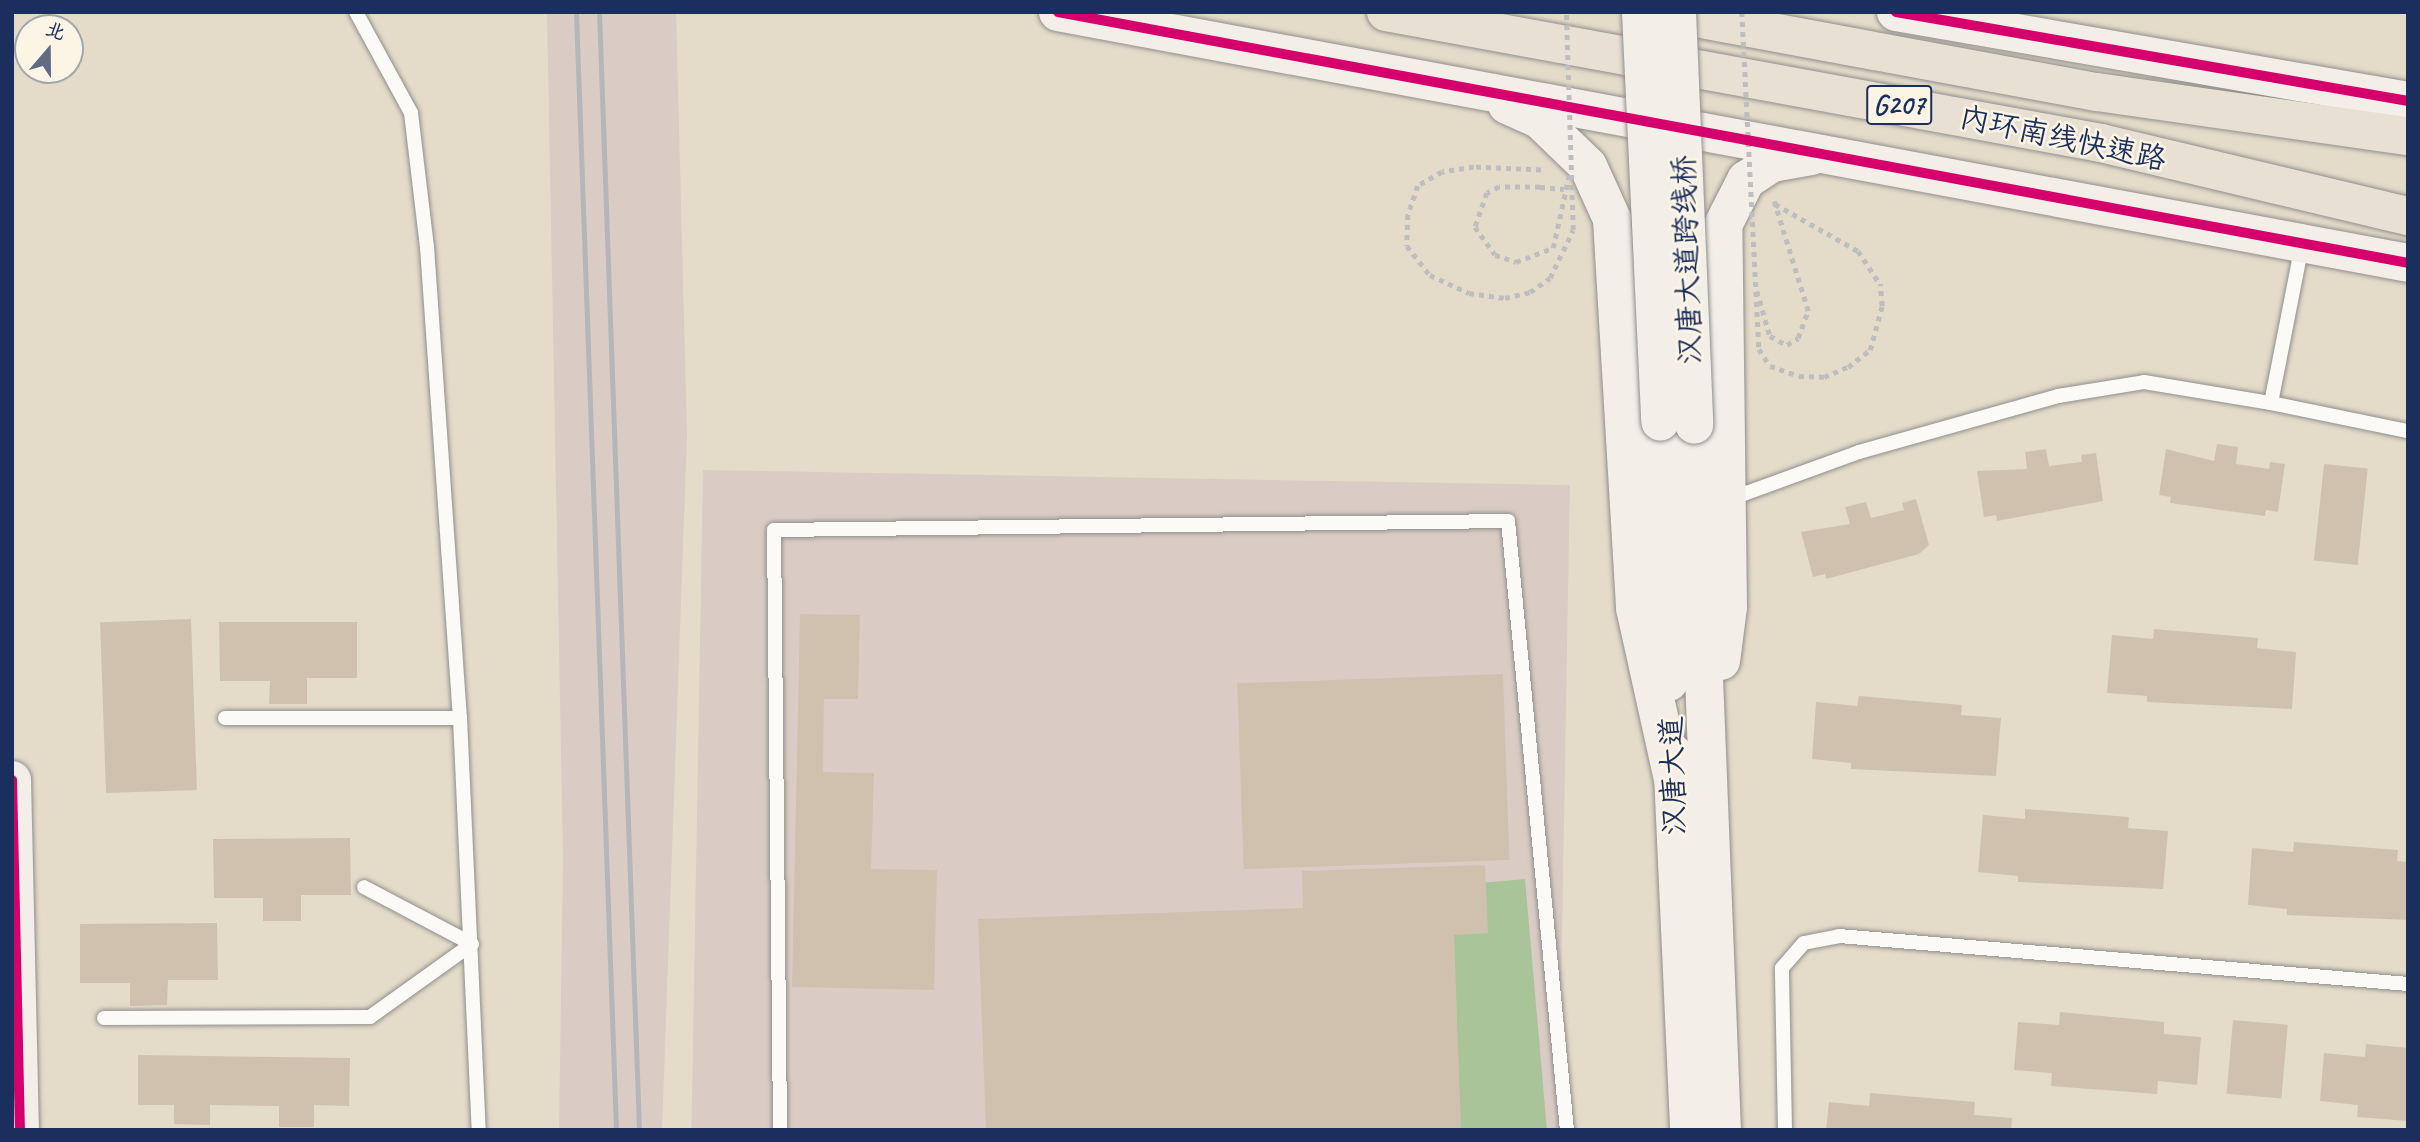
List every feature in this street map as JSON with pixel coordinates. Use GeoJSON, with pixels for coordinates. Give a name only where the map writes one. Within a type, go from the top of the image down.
{"type":"FeatureCollection","features":[{"type":"Feature","properties":{"kind":"highway","name":"内环南线快速路"},"geometry":{"type":"LineString","coordinates":[[1386,12],[2101,143],[2408,216]]}},
{"type":"Feature","properties":{"kind":"highway","name":"内环南线快速路"},"geometry":{"type":"LineString","coordinates":[[1664,12],[2098,92],[2408,136]]}},
{"type":"Feature","properties":{"kind":"main road"},"geometry":{"type":"LineString","coordinates":[[1058,12],[2408,263]]}},
{"type":"Feature","properties":{"kind":"main road","name":"汉唐大道跨线桥"},"geometry":{"type":"LineString","coordinates":[[1641,12],[1677,423]]}},
{"type":"Feature","properties":{"kind":"main road","name":"汉唐大道跨线桥"},"geometry":{"type":"LineString","coordinates":[[1677,12],[1677,423]]}},
{"type":"Feature","properties":{"kind":"main road"},"geometry":{"type":"LineString","coordinates":[[1896,12],[2408,101]]}},
{"type":"Feature","properties":{"kind":"main road"},"geometry":{"type":"LineString","coordinates":[[1463,86],[1540,120],[1588,166],[1612,219],[1635,608],[1690,775]]}},
{"type":"Feature","properties":{"kind":"main road"},"geometry":{"type":"LineString","coordinates":[[1690,775],[1728,607],[1723,225],[1731,200],[1764,168],[1823,154]]}},
{"type":"Feature","properties":{"kind":"main road"},"geometry":{"type":"LineString","coordinates":[[1612,219],[1624,187],[1646,171],[1679,173],[1711,197],[1723,225]]}},
{"type":"Feature","properties":{"kind":"main road","name":"汉唐大道"},"geometry":{"type":"LineString","coordinates":[[1677,423],[1690,775],[1689,1130]]}},
{"type":"Feature","properties":{"kind":"main road","name":"汉唐大道"},"geometry":{"type":"LineString","coordinates":[[1690,775],[1723,1130]]}},
{"type":"Feature","properties":{"kind":"main road"},"geometry":{"type":"LineString","coordinates":[[12,780],[20,1130]]}},
{"type":"Feature","properties":{"kind":"lane"},"geometry":{"type":"LineString","coordinates":[[356,12],[411,113],[460,718],[479,1130]]}},
{"type":"Feature","properties":{"kind":"lane"},"geometry":{"type":"LineString","coordinates":[[2271,404],[2303,244]]}},
{"type":"Feature","properties":{"kind":"lane"},"geometry":{"type":"LineString","coordinates":[[1726,500],[1859,452],[2058,396],[2144,382],[2408,431]]}},
{"type":"Feature","properties":{"kind":"lane"},"geometry":{"type":"LineString","coordinates":[[780,1130],[774,530],[1508,521],[1567,1130]]}},
{"type":"Feature","properties":{"kind":"lane"},"geometry":{"type":"LineString","coordinates":[[225,718],[460,718]]}},
{"type":"Feature","properties":{"kind":"lane"},"geometry":{"type":"LineString","coordinates":[[364,887],[471,944]]}},
{"type":"Feature","properties":{"kind":"lane"},"geometry":{"type":"LineString","coordinates":[[1785,1130],[1782,968],[1804,943],[1839,936],[2408,984]]}},
{"type":"Feature","properties":{"kind":"lane"},"geometry":{"type":"LineString","coordinates":[[104,1018],[370,1017],[471,944]]}},
{"type":"Feature","properties":{"kind":"path"},"geometry":{"type":"LineString","coordinates":[[1541,170],[1474,166],[1442,172],[1418,186],[1407,246],[1430,275],[1469,293],[1505,298],[1530,292],[1566,253],[1573,230],[1566,12]]}},
{"type":"Feature","properties":{"kind":"path"},"geometry":{"type":"LineString","coordinates":[[1742,12],[1752,281],[1759,349],[1770,366],[1799,376],[1824,377],[1870,349],[1882,306],[1880,284],[1858,251],[1775,204]]}},
{"type":"Feature","properties":{"kind":"path"},"geometry":{"type":"LineString","coordinates":[[1752,281],[1776,342],[1798,338],[1808,311],[1764,168]]}},
{"type":"Feature","properties":{"kind":"path"},"geometry":{"type":"LineString","coordinates":[[1540,187],[1499,187],[1487,193],[1475,227],[1495,255],[1517,262],[1553,248],[1571,172]]}},
{"type":"Feature","properties":{"kind":"shaded area"},"geometry":{"type":"Polygon","coordinates":[[[547,12],[676,12],[687,435],[662,1130],[559,1130],[563,859],[547,12]]]}},
{"type":"Feature","properties":{"kind":"shaded area"},"geometry":{"type":"Polygon","coordinates":[[[703,470],[1570,485],[1559,1130],[691,1130],[703,470]]]}},
{"type":"Feature","properties":{"kind":"green space"},"geometry":{"type":"Polygon","coordinates":[[[1525,879],[1547,1130],[1439,1130],[1417,888],[1525,879]]]}},
{"type":"Feature","properties":{"kind":"building"},"geometry":{"type":"Polygon","coordinates":[[[2217,444],[2238,447],[2236,464],[2269,469],[2270,462],[2285,464],[2278,512],[2266,510],[2265,516],[2170,503],[2171,497],[2159,495],[2166,449],[2214,461],[2217,444]]]}},
{"type":"Feature","properties":{"kind":"building"},"geometry":{"type":"Polygon","coordinates":[[[2046,449],[2049,466],[2082,462],[2081,455],[2096,453],[2103,501],[1997,521],[1996,515],[1984,517],[1977,471],[2027,469],[2025,452],[2046,449]]]}},
{"type":"Feature","properties":{"kind":"building"},"geometry":{"type":"Polygon","coordinates":[[[2324,464],[2368,469],[2358,565],[2314,560],[2324,464]]]}},
{"type":"Feature","properties":{"kind":"building"},"geometry":{"type":"Polygon","coordinates":[[[1916,499],[1929,545],[1919,554],[1826,579],[1825,574],[1813,577],[1801,532],[1850,524],[1845,507],[1866,502],[1871,518],[1904,510],[1902,503],[1916,499]]]}},
{"type":"Feature","properties":{"kind":"building"},"geometry":{"type":"Polygon","coordinates":[[[800,614],[860,615],[858,699],[824,699],[823,772],[874,773],[871,869],[937,870],[934,990],[792,987],[800,614]]]}},
{"type":"Feature","properties":{"kind":"building"},"geometry":{"type":"Polygon","coordinates":[[[191,619],[197,790],[106,793],[100,622],[191,619]]]}},
{"type":"Feature","properties":{"kind":"building"},"geometry":{"type":"Polygon","coordinates":[[[219,622],[357,622],[357,678],[307,678],[307,704],[269,704],[270,681],[220,681],[219,622]]]}},
{"type":"Feature","properties":{"kind":"building"},"geometry":{"type":"Polygon","coordinates":[[[2154,629],[2258,638],[2257,648],[2296,652],[2292,709],[2147,702],[2147,696],[2107,693],[2112,635],[2153,639],[2154,629]]]}},
{"type":"Feature","properties":{"kind":"building"},"geometry":{"type":"Polygon","coordinates":[[[1503,674],[1509,860],[1244,869],[1237,683],[1503,674]]]}},
{"type":"Feature","properties":{"kind":"building"},"geometry":{"type":"Polygon","coordinates":[[[1859,696],[1962,705],[1961,715],[2001,718],[1996,776],[1851,769],[1851,763],[1812,759],[1816,702],[1857,706],[1859,696]]]}},
{"type":"Feature","properties":{"kind":"building"},"geometry":{"type":"Polygon","coordinates":[[[2025,809],[2129,817],[2128,828],[2168,831],[2163,889],[2018,882],[2018,876],[1978,872],[1983,815],[2025,819],[2025,809]]]}},
{"type":"Feature","properties":{"kind":"building"},"geometry":{"type":"Polygon","coordinates":[[[350,838],[351,895],[301,895],[301,921],[263,921],[263,898],[214,898],[213,839],[350,838]]]}},
{"type":"Feature","properties":{"kind":"building"},"geometry":{"type":"Polygon","coordinates":[[[2294,842],[2398,850],[2397,861],[2408,862],[2408,920],[2287,915],[2287,909],[2248,905],[2252,848],[2293,852],[2294,842]]]}},
{"type":"Feature","properties":{"kind":"building"},"geometry":{"type":"Polygon","coordinates":[[[1485,865],[1488,933],[1454,935],[1461,1130],[986,1130],[978,919],[1303,908],[1302,871],[1485,865]]]}},
{"type":"Feature","properties":{"kind":"building"},"geometry":{"type":"Polygon","coordinates":[[[217,923],[218,980],[168,980],[167,1005],[130,1006],[130,983],[80,983],[80,924],[217,923]]]}},
{"type":"Feature","properties":{"kind":"building"},"geometry":{"type":"Polygon","coordinates":[[[2060,1012],[2164,1022],[2164,1034],[2201,1037],[2197,1085],[2158,1081],[2157,1094],[2051,1086],[2052,1073],[2014,1070],[2018,1022],[2059,1025],[2060,1012]]]}},
{"type":"Feature","properties":{"kind":"building"},"geometry":{"type":"Polygon","coordinates":[[[2233,1020],[2288,1025],[2281,1099],[2227,1094],[2233,1020]]]}},
{"type":"Feature","properties":{"kind":"building"},"geometry":{"type":"Polygon","coordinates":[[[2366,1044],[2408,1048],[2408,1121],[2357,1117],[2358,1105],[2320,1101],[2324,1053],[2365,1057],[2366,1044]]]}},
{"type":"Feature","properties":{"kind":"building"},"geometry":{"type":"Polygon","coordinates":[[[138,1055],[350,1058],[349,1106],[314,1105],[314,1127],[279,1127],[279,1106],[210,1105],[210,1125],[174,1124],[174,1105],[138,1105],[138,1055]]]}},
{"type":"Feature","properties":{"kind":"building"},"geometry":{"type":"Polygon","coordinates":[[[1870,1093],[1975,1102],[1974,1115],[2012,1118],[2011,1130],[1826,1130],[1829,1102],[1869,1106],[1870,1093]]]}},
{"type":"Feature","properties":{"kind":"railway"},"geometry":{"type":"LineString","coordinates":[[576,12],[616,1130]]}},
{"type":"Feature","properties":{"kind":"railway"},"geometry":{"type":"LineString","coordinates":[[599,12],[639,1130]]}},
{"type":"Feature","properties":{"kind":"cycle path"},"geometry":{"type":"LineString","coordinates":[[1058,12],[2408,263]]}},
{"type":"Feature","properties":{"kind":"cycle path"},"geometry":{"type":"LineString","coordinates":[[1896,12],[2408,101]]}},
{"type":"Feature","properties":{"kind":"cycle path"},"geometry":{"type":"LineString","coordinates":[[12,780],[20,1130]]}}]}
